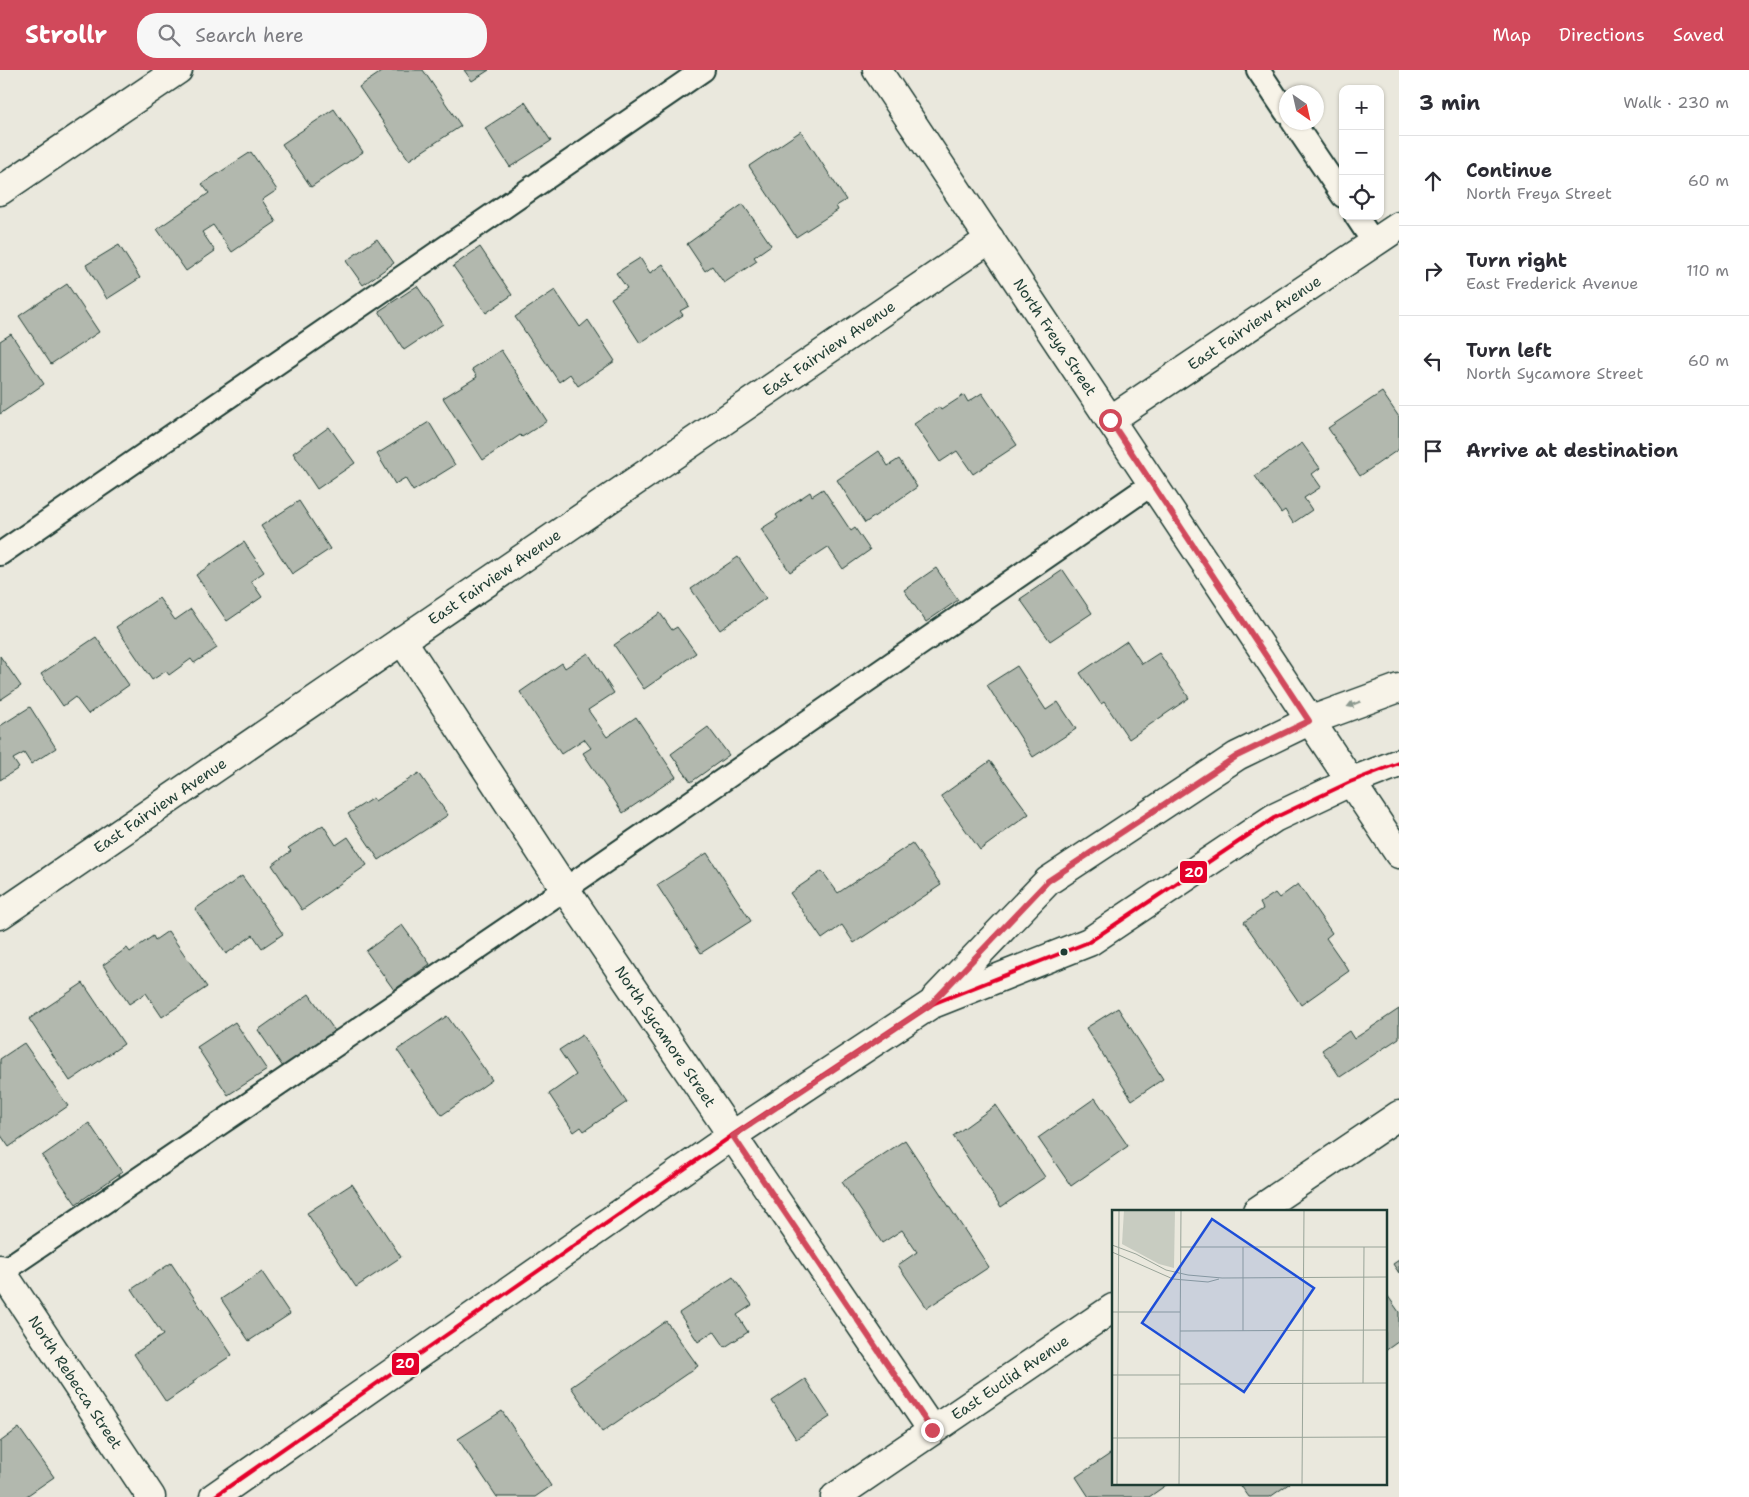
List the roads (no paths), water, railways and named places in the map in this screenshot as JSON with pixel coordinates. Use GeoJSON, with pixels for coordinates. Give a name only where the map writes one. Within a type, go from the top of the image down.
{"type":"FeatureCollection","features":[{"type":"Feature","properties":{"kind":"street"},"geometry":{"type":"LineString","coordinates":[[0,191],[178,70]]}},
{"type":"Feature","properties":{"kind":"street","name":"North Freya Street"},"geometry":{"type":"LineString","coordinates":[[876,70],[1399,854]]}},
{"type":"Feature","properties":{"kind":"street","name":"East Fairview Avenue"},"geometry":{"type":"LineString","coordinates":[[1110,420],[1399,226]]}},
{"type":"Feature","properties":{"kind":"street","name":"East Fairview Avenue"},"geometry":{"type":"LineString","coordinates":[[0,915],[990,239]]}},
{"type":"Feature","properties":{"kind":"street","name":"North Sycamore Street"},"geometry":{"type":"LineString","coordinates":[[402,640],[565,889],[932,1430]]}},
{"type":"Feature","properties":{"kind":"street"},"geometry":{"type":"LineString","coordinates":[[930,1005],[1048,881],[1237,756],[1309,721],[1399,688]]}},
{"type":"Feature","properties":{"kind":"street"},"geometry":{"type":"LineString","coordinates":[[214,1497],[733,1136],[930,1005],[1089,942],[1274,818],[1350,782],[1399,763]]}},
{"type":"Feature","properties":{"kind":"street"},"geometry":{"type":"LineString","coordinates":[[1258,1210],[1399,1115]]}},
{"type":"Feature","properties":{"kind":"street","name":"North Rebecca Street"},"geometry":{"type":"LineString","coordinates":[[1,1271],[151,1497]]}},
{"type":"Feature","properties":{"kind":"street","name":"East Euclid Avenue"},"geometry":{"type":"LineString","coordinates":[[835,1497],[1112,1309]]}},
{"type":"Feature","properties":{"kind":"lane"},"geometry":{"type":"LineString","coordinates":[[0,554],[703,70]]}},
{"type":"Feature","properties":{"kind":"lane"},"geometry":{"type":"LineString","coordinates":[[1258,70],[1279,102]]}},
{"type":"Feature","properties":{"kind":"lane"},"geometry":{"type":"LineString","coordinates":[[1298,130],[1339,190]]}},
{"type":"Feature","properties":{"kind":"lane"},"geometry":{"type":"LineString","coordinates":[[1359,220],[1374,243]]}},
{"type":"Feature","properties":{"kind":"lane"},"geometry":{"type":"LineString","coordinates":[[1,1271],[565,889],[1152,484]]}}]}
